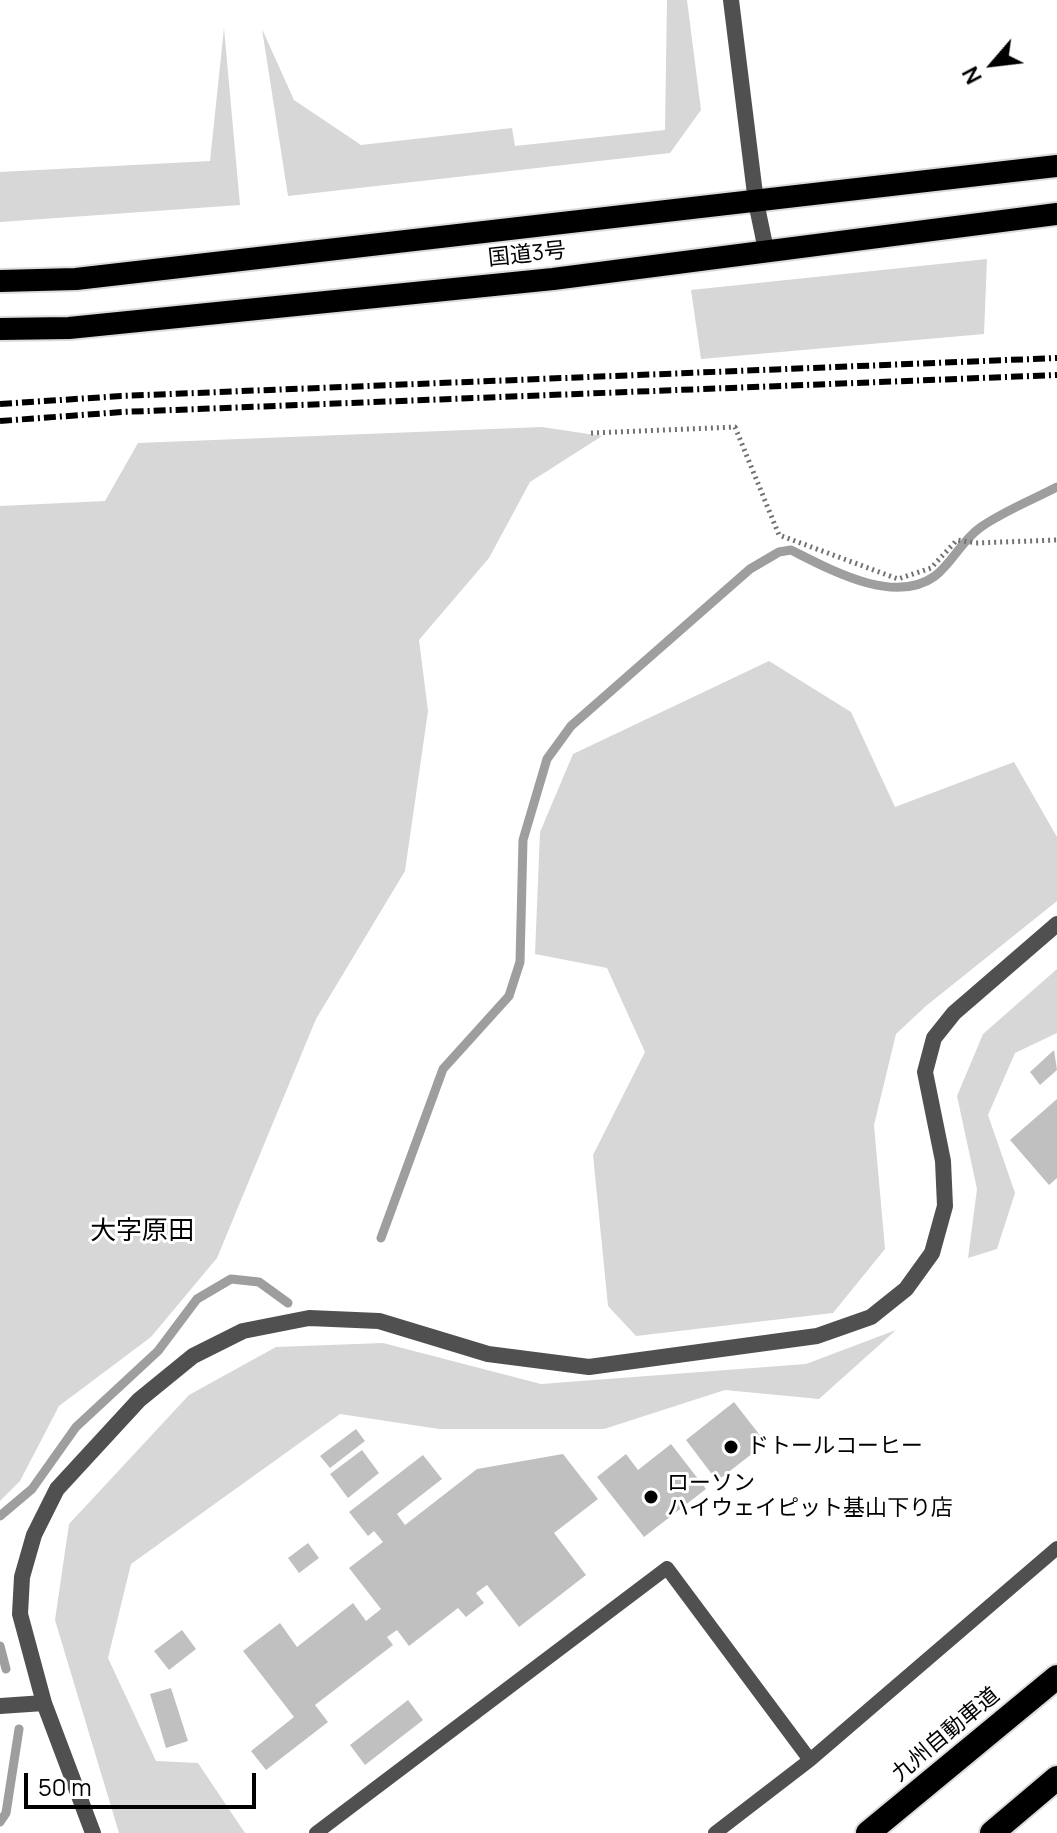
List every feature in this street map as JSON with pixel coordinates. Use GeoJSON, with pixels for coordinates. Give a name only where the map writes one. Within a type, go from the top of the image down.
{"type":"FeatureCollection","features":[{"type":"Feature","properties":{"kind":"highway","name":"国道3号"},"geometry":{"type":"LineString","coordinates":[[0,281],[76,279],[1057,166]]}},
{"type":"Feature","properties":{"kind":"highway","name":"国道3号"},"geometry":{"type":"LineString","coordinates":[[0,329],[69,328],[553,279],[1057,214]]}},
{"type":"Feature","properties":{"kind":"highway","name":"九州自動車道"},"geometry":{"type":"LineString","coordinates":[[868,1833],[1057,1677]]}},
{"type":"Feature","properties":{"kind":"highway"},"geometry":{"type":"LineString","coordinates":[[992,1833],[1057,1778]]}},
{"type":"Feature","properties":{"kind":"street"},"geometry":{"type":"LineString","coordinates":[[731,0],[756,202],[766,250]]}},
{"type":"Feature","properties":{"kind":"street"},"geometry":{"type":"LineString","coordinates":[[93,1833],[44,1703],[20,1614],[22,1577],[34,1535],[57,1489],[139,1400],[193,1356],[243,1331],[309,1318],[379,1321],[488,1354],[589,1367],[817,1336],[871,1317],[906,1289],[932,1253],[945,1206],[943,1161],[925,1072],[934,1038],[954,1013],[1057,924]]}},
{"type":"Feature","properties":{"kind":"street"},"geometry":{"type":"LineString","coordinates":[[0,1706],[44,1703]]}},
{"type":"Feature","properties":{"kind":"lane"},"geometry":{"type":"LineString","coordinates":[[715,1833],[810,1760],[1057,1548]]}},
{"type":"Feature","properties":{"kind":"lane"},"geometry":{"type":"LineString","coordinates":[[316,1833],[667,1568],[810,1760]]}},
{"type":"Feature","properties":{"kind":"path"},"geometry":{"type":"LineString","coordinates":[[591,433],[735,427],[779,535],[898,579],[931,568],[957,540],[976,543],[1057,540]]}},
{"type":"Feature","properties":{"kind":"shaded area"},"geometry":{"type":"Polygon","coordinates":[[[667,0],[687,0],[701,110],[670,153],[288,196],[262,29],[294,100],[361,145],[512,128],[515,146],[665,130],[667,0]]]}},
{"type":"Feature","properties":{"kind":"shaded area"},"geometry":{"type":"Polygon","coordinates":[[[224,28],[240,205],[0,222],[0,172],[210,161],[224,28]]]}},
{"type":"Feature","properties":{"kind":"shaded area"},"geometry":{"type":"Polygon","coordinates":[[[987,259],[984,334],[701,359],[691,290],[987,259]]]}},
{"type":"Feature","properties":{"kind":"shaded area"},"geometry":{"type":"Polygon","coordinates":[[[542,427],[602,436],[530,482],[489,558],[419,640],[428,711],[405,871],[316,1019],[217,1258],[151,1337],[59,1406],[20,1481],[0,1501],[0,506],[105,501],[138,443],[542,427]]]}},
{"type":"Feature","properties":{"kind":"shaded area"},"geometry":{"type":"Polygon","coordinates":[[[769,661],[851,712],[895,807],[1014,762],[1057,837],[1057,901],[926,1006],[896,1034],[874,1125],[885,1249],[833,1313],[636,1336],[608,1306],[593,1155],[645,1052],[607,968],[535,954],[540,832],[573,754],[769,661]]]}},
{"type":"Feature","properties":{"kind":"shaded area"},"geometry":{"type":"Polygon","coordinates":[[[1057,969],[1057,1033],[1015,1053],[988,1115],[1015,1193],[997,1249],[968,1258],[977,1189],[957,1096],[983,1034],[1057,969]]]}},
{"type":"Feature","properties":{"kind":"shaded area"},"geometry":{"type":"Polygon","coordinates":[[[896,1330],[819,1399],[725,1390],[604,1429],[439,1429],[340,1414],[131,1564],[108,1658],[156,1761],[198,1763],[245,1833],[119,1833],[55,1620],[69,1524],[189,1395],[276,1347],[383,1343],[541,1384],[806,1364],[896,1330]]]}},
{"type":"Feature","properties":{"kind":"building"},"geometry":{"type":"Polygon","coordinates":[[[1054,1050],[1057,1070],[1040,1085],[1030,1072],[1054,1050]]]}},
{"type":"Feature","properties":{"kind":"building"},"geometry":{"type":"Polygon","coordinates":[[[1057,1099],[1057,1178],[1049,1185],[1010,1140],[1057,1099]]]}},
{"type":"Feature","properties":{"kind":"building"},"geometry":{"type":"Polygon","coordinates":[[[734,1402],[766,1443],[717,1481],[686,1440],[734,1402]]]}},
{"type":"Feature","properties":{"kind":"building"},"geometry":{"type":"Polygon","coordinates":[[[356,1429],[365,1441],[330,1468],[320,1456],[356,1429]]]}},
{"type":"Feature","properties":{"kind":"building"},"geometry":{"type":"Polygon","coordinates":[[[671,1444],[706,1489],[644,1537],[597,1477],[626,1454],[638,1470],[671,1444]]]}},
{"type":"Feature","properties":{"kind":"building"},"geometry":{"type":"Polygon","coordinates":[[[362,1450],[379,1473],[348,1498],[330,1474],[362,1450]]]}},
{"type":"Feature","properties":{"kind":"building"},"geometry":{"type":"Polygon","coordinates":[[[563,1454],[598,1499],[554,1533],[586,1575],[519,1627],[487,1585],[476,1593],[484,1603],[466,1617],[458,1608],[409,1646],[397,1630],[387,1637],[393,1645],[315,1705],[328,1722],[266,1770],[251,1751],[294,1717],[243,1651],[280,1623],[297,1647],[353,1603],[366,1621],[381,1609],[349,1568],[383,1542],[374,1531],[368,1536],[349,1512],[423,1455],[442,1479],[397,1514],[405,1525],[477,1469],[563,1454]]]}},
{"type":"Feature","properties":{"kind":"building"},"geometry":{"type":"Polygon","coordinates":[[[308,1543],[319,1558],[299,1573],[288,1558],[308,1543]]]}},
{"type":"Feature","properties":{"kind":"building"},"geometry":{"type":"Polygon","coordinates":[[[182,1630],[196,1649],[169,1670],[154,1651],[182,1630]]]}},
{"type":"Feature","properties":{"kind":"building"},"geometry":{"type":"Polygon","coordinates":[[[171,1688],[188,1741],[166,1748],[150,1694],[171,1688]]]}},
{"type":"Feature","properties":{"kind":"building"},"geometry":{"type":"Polygon","coordinates":[[[408,1700],[423,1720],[365,1765],[350,1745],[408,1700]]]}},
{"type":"Feature","properties":{"kind":"waterway"},"geometry":{"type":"LineString","coordinates":[[381,1238],[443,1069],[509,996],[520,962],[523,840],[547,759],[571,726],[750,569],[779,552],[791,550],[842,574],[881,586],[919,584],[941,571],[981,527],[1057,487]]}},
{"type":"Feature","properties":{"kind":"waterway"},"geometry":{"type":"LineString","coordinates":[[0,1516],[32,1489],[76,1427],[158,1351],[197,1299],[231,1279],[259,1282],[288,1303]]}},
{"type":"Feature","properties":{"kind":"waterway"},"geometry":{"type":"LineString","coordinates":[[0,1646],[6,1669]]}},
{"type":"Feature","properties":{"kind":"waterway"},"geometry":{"type":"LineString","coordinates":[[0,1822],[6,1813],[19,1729]]}},
{"type":"Feature","properties":{"kind":"railway"},"geometry":{"type":"LineString","coordinates":[[0,404],[121,396],[1057,358]]}},
{"type":"Feature","properties":{"kind":"railway"},"geometry":{"type":"LineString","coordinates":[[0,421],[122,412],[1057,375]]}},
{"type":"Feature","properties":{"kind":"place","name":"ドトールコーヒー"},"geometry":{"type":"Point","coordinates":[731,1447]}},
{"type":"Feature","properties":{"kind":"place","name":"ローソン ハイウェイピット基山下り店"},"geometry":{"type":"Point","coordinates":[651,1497]}},
{"type":"Feature","properties":{"kind":"district","name":"大字原田"},"geometry":{"type":"Point","coordinates":[142,1232]}}]}
